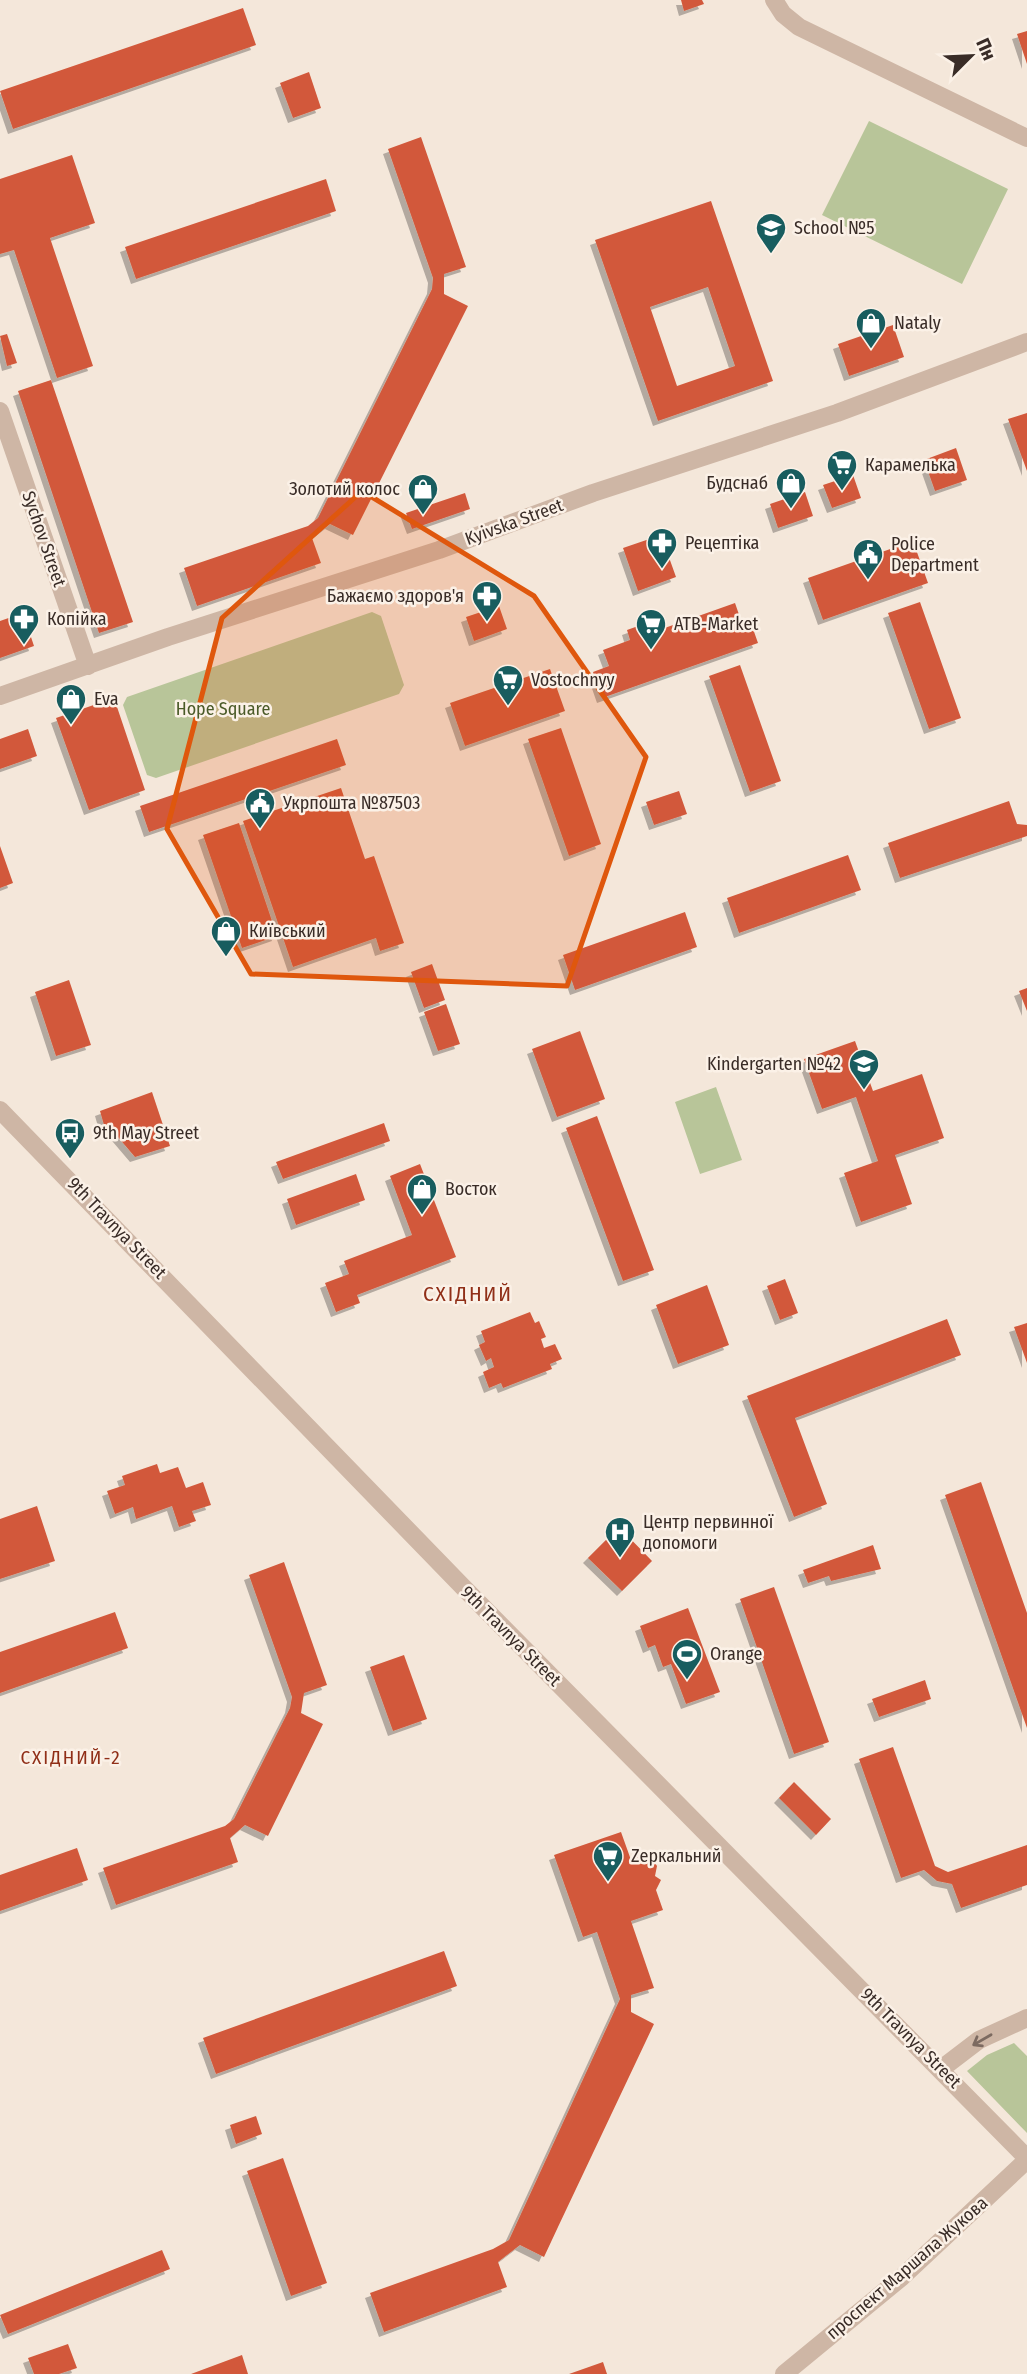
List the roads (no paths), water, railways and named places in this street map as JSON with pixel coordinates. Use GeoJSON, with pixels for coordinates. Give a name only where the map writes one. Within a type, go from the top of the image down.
{"type":"FeatureCollection","features":[{"type":"Feature","properties":{"kind":"street"},"geometry":{"type":"LineString","coordinates":[[774,0],[783,14],[799,27],[1027,138]]}},
{"type":"Feature","properties":{"kind":"street","name":"Kyivska Street"},"geometry":{"type":"LineString","coordinates":[[0,696],[439,550],[593,493],[837,413],[1027,342]]}},
{"type":"Feature","properties":{"kind":"street","name":"Sychov Street"},"geometry":{"type":"LineString","coordinates":[[0,411],[88,666]]}},
{"type":"Feature","properties":{"kind":"street","name":"9th Travnya Street"},"geometry":{"type":"LineString","coordinates":[[0,1110],[452,1576],[1027,2159]]}},
{"type":"Feature","properties":{"kind":"street"},"geometry":{"type":"LineString","coordinates":[[941,2069],[979,2040],[1027,2018]]}},
{"type":"Feature","properties":{"kind":"street","name":"проспект Маршала Жукова"},"geometry":{"type":"LineString","coordinates":[[784,2374],[902,2277],[1027,2159]]}},
{"type":"Feature","properties":{"kind":"place","name":"School №5"},"geometry":{"type":"Point","coordinates":[771,255]}},
{"type":"Feature","properties":{"kind":"place","name":"Nataly"},"geometry":{"type":"Point","coordinates":[871,350]}},
{"type":"Feature","properties":{"kind":"place","name":"Карамелька"},"geometry":{"type":"Point","coordinates":[842,492]}},
{"type":"Feature","properties":{"kind":"place","name":"Будснаб"},"geometry":{"type":"Point","coordinates":[791,510]}},
{"type":"Feature","properties":{"kind":"place","name":"Золотий колос"},"geometry":{"type":"Point","coordinates":[423,516]}},
{"type":"Feature","properties":{"kind":"place","name":"Рецептіка"},"geometry":{"type":"Point","coordinates":[662,570]}},
{"type":"Feature","properties":{"kind":"place","name":"Police Department"},"geometry":{"type":"Point","coordinates":[868,581]}},
{"type":"Feature","properties":{"kind":"place","name":"Бажаємо здоров'я"},"geometry":{"type":"Point","coordinates":[487,623]}},
{"type":"Feature","properties":{"kind":"place","name":"Копійка"},"geometry":{"type":"Point","coordinates":[24,646]}},
{"type":"Feature","properties":{"kind":"place","name":"ATB-Market"},"geometry":{"type":"Point","coordinates":[651,651]}},
{"type":"Feature","properties":{"kind":"place","name":"Vostochnyy"},"geometry":{"type":"Point","coordinates":[508,707]}},
{"type":"Feature","properties":{"kind":"place","name":"Eva"},"geometry":{"type":"Point","coordinates":[71,726]}},
{"type":"Feature","properties":{"kind":"place","name":"Укрпошта №87503"},"geometry":{"type":"Point","coordinates":[260,830]}},
{"type":"Feature","properties":{"kind":"place","name":"Київський"},"geometry":{"type":"Point","coordinates":[226,958]}},
{"type":"Feature","properties":{"kind":"place","name":"Kindergarten №42"},"geometry":{"type":"Point","coordinates":[864,1091]}},
{"type":"Feature","properties":{"kind":"place","name":"9th May Street"},"geometry":{"type":"Point","coordinates":[70,1160]}},
{"type":"Feature","properties":{"kind":"place","name":"Восток"},"geometry":{"type":"Point","coordinates":[422,1216]}},
{"type":"Feature","properties":{"kind":"place","name":"Центр первинної допомоги"},"geometry":{"type":"Point","coordinates":[620,1559]}},
{"type":"Feature","properties":{"kind":"place","name":"Orange"},"geometry":{"type":"Point","coordinates":[687,1681]}},
{"type":"Feature","properties":{"kind":"place","name":"Zеркальний"},"geometry":{"type":"Point","coordinates":[608,1883]}},
{"type":"Feature","properties":{"kind":"district","name":"СХІДНИЙ"},"geometry":{"type":"Point","coordinates":[468,1294]}},
{"type":"Feature","properties":{"kind":"district","name":"СХІДНИЙ-2"},"geometry":{"type":"Point","coordinates":[71,1757]}},
{"type":"Feature","properties":{"kind":"park label","name":"Hope Square"},"geometry":{"type":"Point","coordinates":[223,709]}}]}
